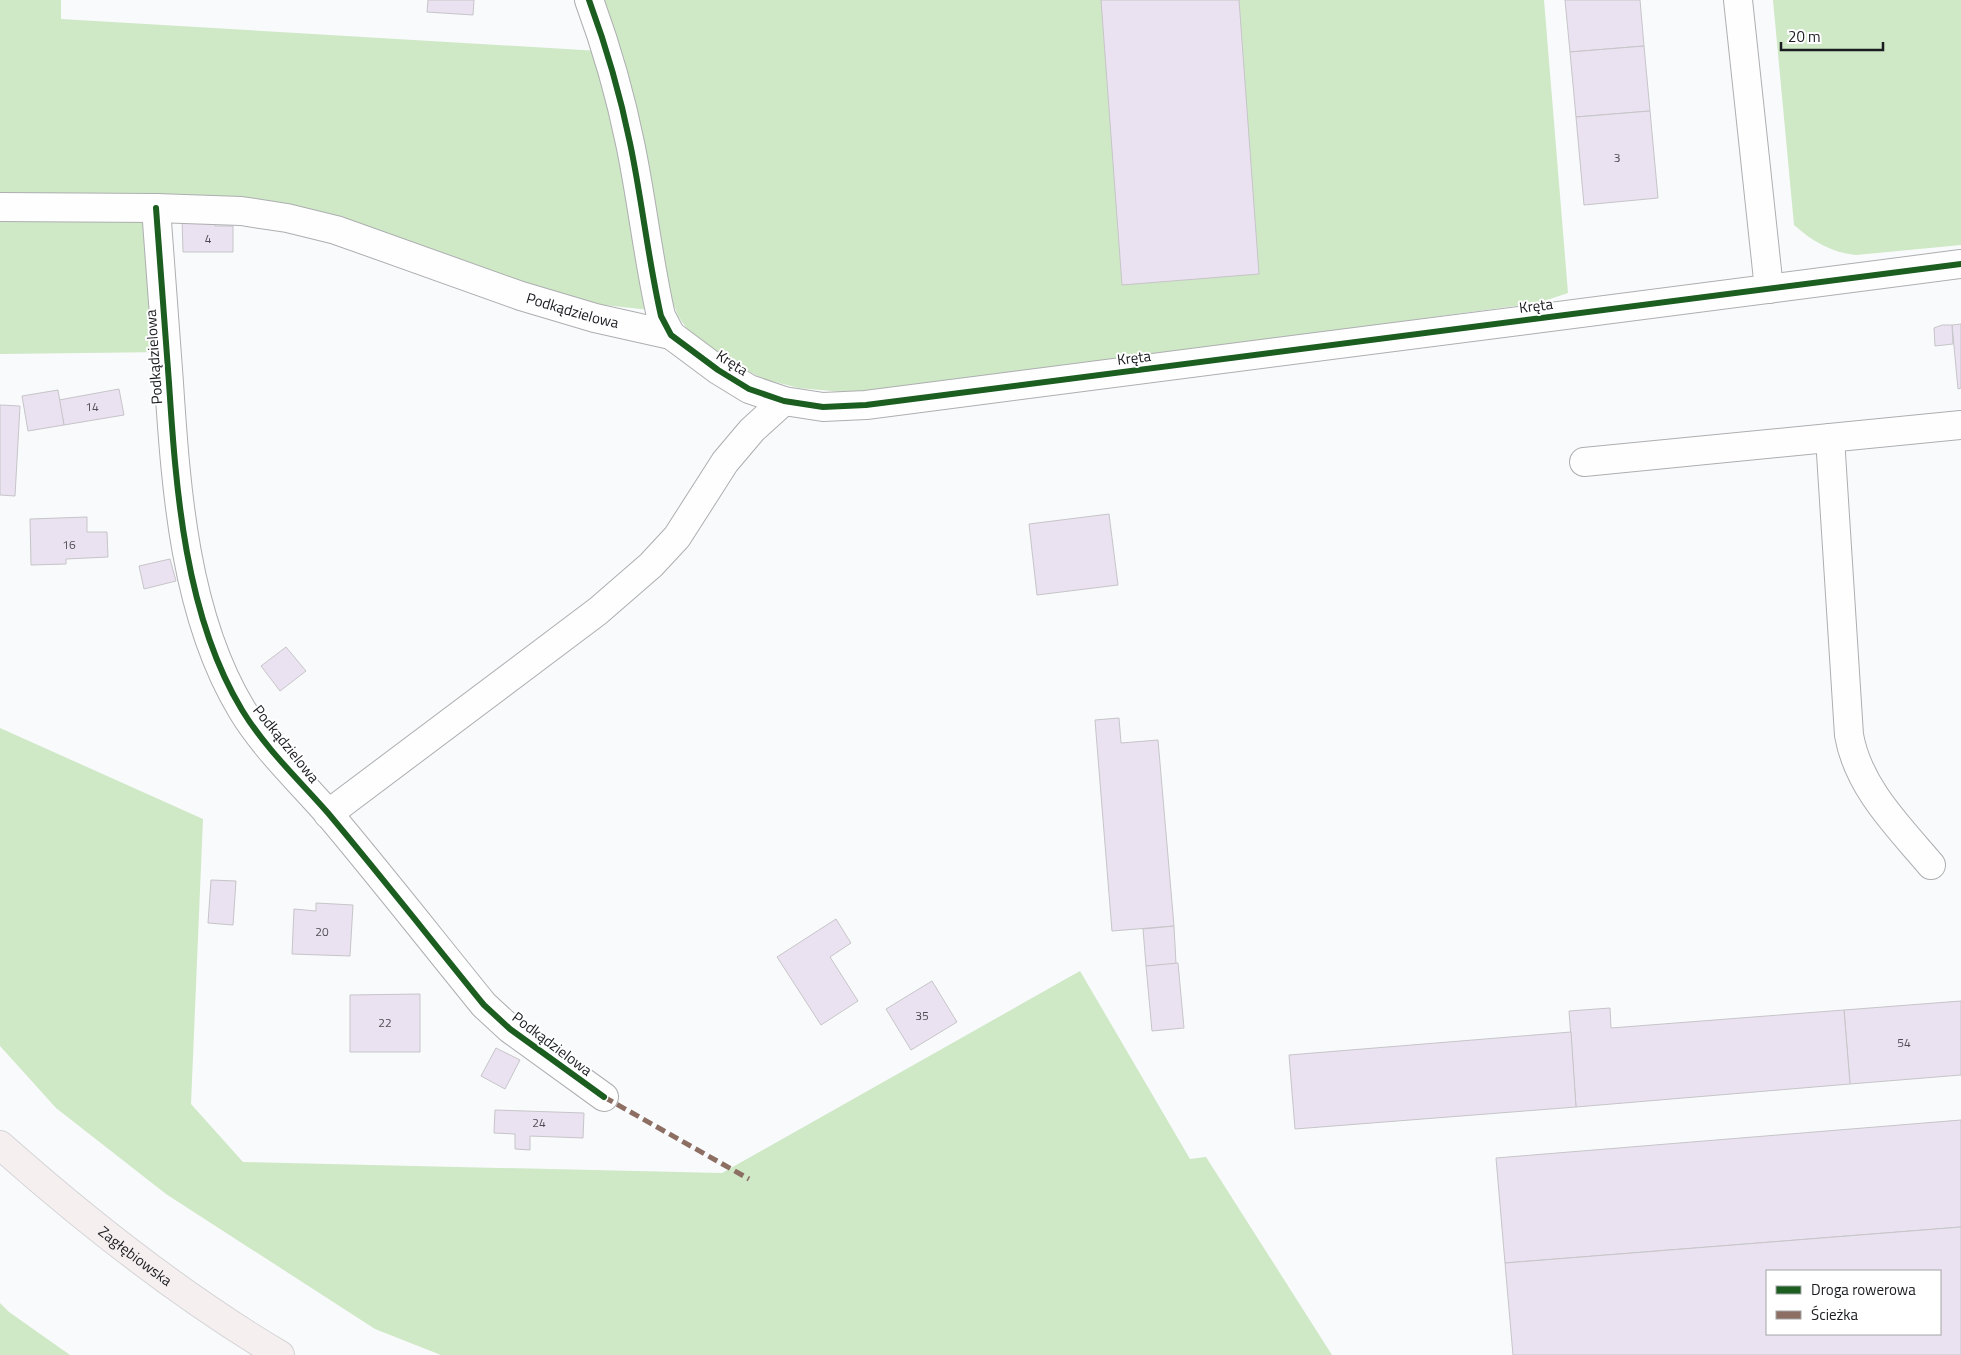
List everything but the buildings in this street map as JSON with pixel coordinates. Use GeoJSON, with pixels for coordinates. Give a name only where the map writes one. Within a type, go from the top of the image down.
{"type":"FeatureCollection","features":[{"type":"Feature","properties":{"kind":"main road","name":"Zagłębiowska"},"geometry":{"type":"LineString","coordinates":[[0,1145],[89,1222],[141,1262],[195,1301],[280,1355]]}},
{"type":"Feature","properties":{"kind":"street","name":"Kręta"},"geometry":{"type":"LineString","coordinates":[[589,0],[616,86],[630,143],[656,297],[661,316],[671,335],[718,370],[749,389],[784,401],[823,407],[866,405],[1961,264]]}},
{"type":"Feature","properties":{"kind":"street"},"geometry":{"type":"LineString","coordinates":[[1738,0],[1769,289]]}},
{"type":"Feature","properties":{"kind":"street","name":"Podkądzielowa"},"geometry":{"type":"LineString","coordinates":[[0,207],[156,208],[241,211],[287,218],[336,230],[530,298],[594,318],[671,335]]}},
{"type":"Feature","properties":{"kind":"street","name":"Podkądzielowa"},"geometry":{"type":"LineString","coordinates":[[156,208],[174,465],[184,539],[198,598],[213,649],[226,680],[242,710],[266,742],[328,814],[484,1005],[510,1029],[604,1097]]}},
{"type":"Feature","properties":{"kind":"street"},"geometry":{"type":"LineString","coordinates":[[328,814],[598,612],[651,565],[677,537],[725,462],[752,430],[784,401]]}},
{"type":"Feature","properties":{"kind":"street"},"geometry":{"type":"LineString","coordinates":[[1584,462],[1961,425]]}},
{"type":"Feature","properties":{"kind":"street"},"geometry":{"type":"LineString","coordinates":[[1830,438],[1849,735],[1852,753],[1874,795],[1931,865]]}},
{"type":"Feature","properties":{"kind":"green space"},"geometry":{"type":"Polygon","coordinates":[[[0,0],[61,0],[61,19],[599,51],[650,310],[521,296],[287,218],[156,208],[167,352],[0,354],[0,0]]]}},
{"type":"Feature","properties":{"kind":"green space"},"geometry":{"type":"Polygon","coordinates":[[[599,0],[1544,0],[1568,293],[1538,303],[894,390],[843,392],[799,388],[763,379],[713,352],[689,332],[678,316],[669,292],[599,0]]]}},
{"type":"Feature","properties":{"kind":"green space"},"geometry":{"type":"Polygon","coordinates":[[[1773,0],[1961,0],[1961,245],[1856,255],[1847,254],[1823,245],[1794,225],[1773,0]]]}},
{"type":"Feature","properties":{"kind":"green space"},"geometry":{"type":"Polygon","coordinates":[[[0,728],[203,819],[191,1104],[243,1162],[722,1173],[1080,971],[1190,1159],[1206,1157],[1332,1355],[441,1355],[375,1329],[166,1194],[56,1108],[0,1046],[0,728]]]}},
{"type":"Feature","properties":{"kind":"green space"},"geometry":{"type":"Polygon","coordinates":[[[0,1303],[9,1312],[70,1355],[0,1355],[0,1303]]]}},
{"type":"Feature","properties":{"kind":"marked path"},"geometry":{"type":"LineString","coordinates":[[604,1097],[749,1179]]}},
{"type":"Feature","properties":{"kind":"cycle path"},"geometry":{"type":"LineString","coordinates":[[589,0],[612,70],[626,125],[661,316],[671,335],[718,370],[749,389],[784,401],[823,407],[866,405],[1961,264]]}},
{"type":"Feature","properties":{"kind":"cycle path"},"geometry":{"type":"LineString","coordinates":[[156,208],[175,466],[180,509],[196,593],[208,634],[223,673],[242,710],[261,737],[348,837],[484,1005],[510,1029],[604,1097]]}}]}
